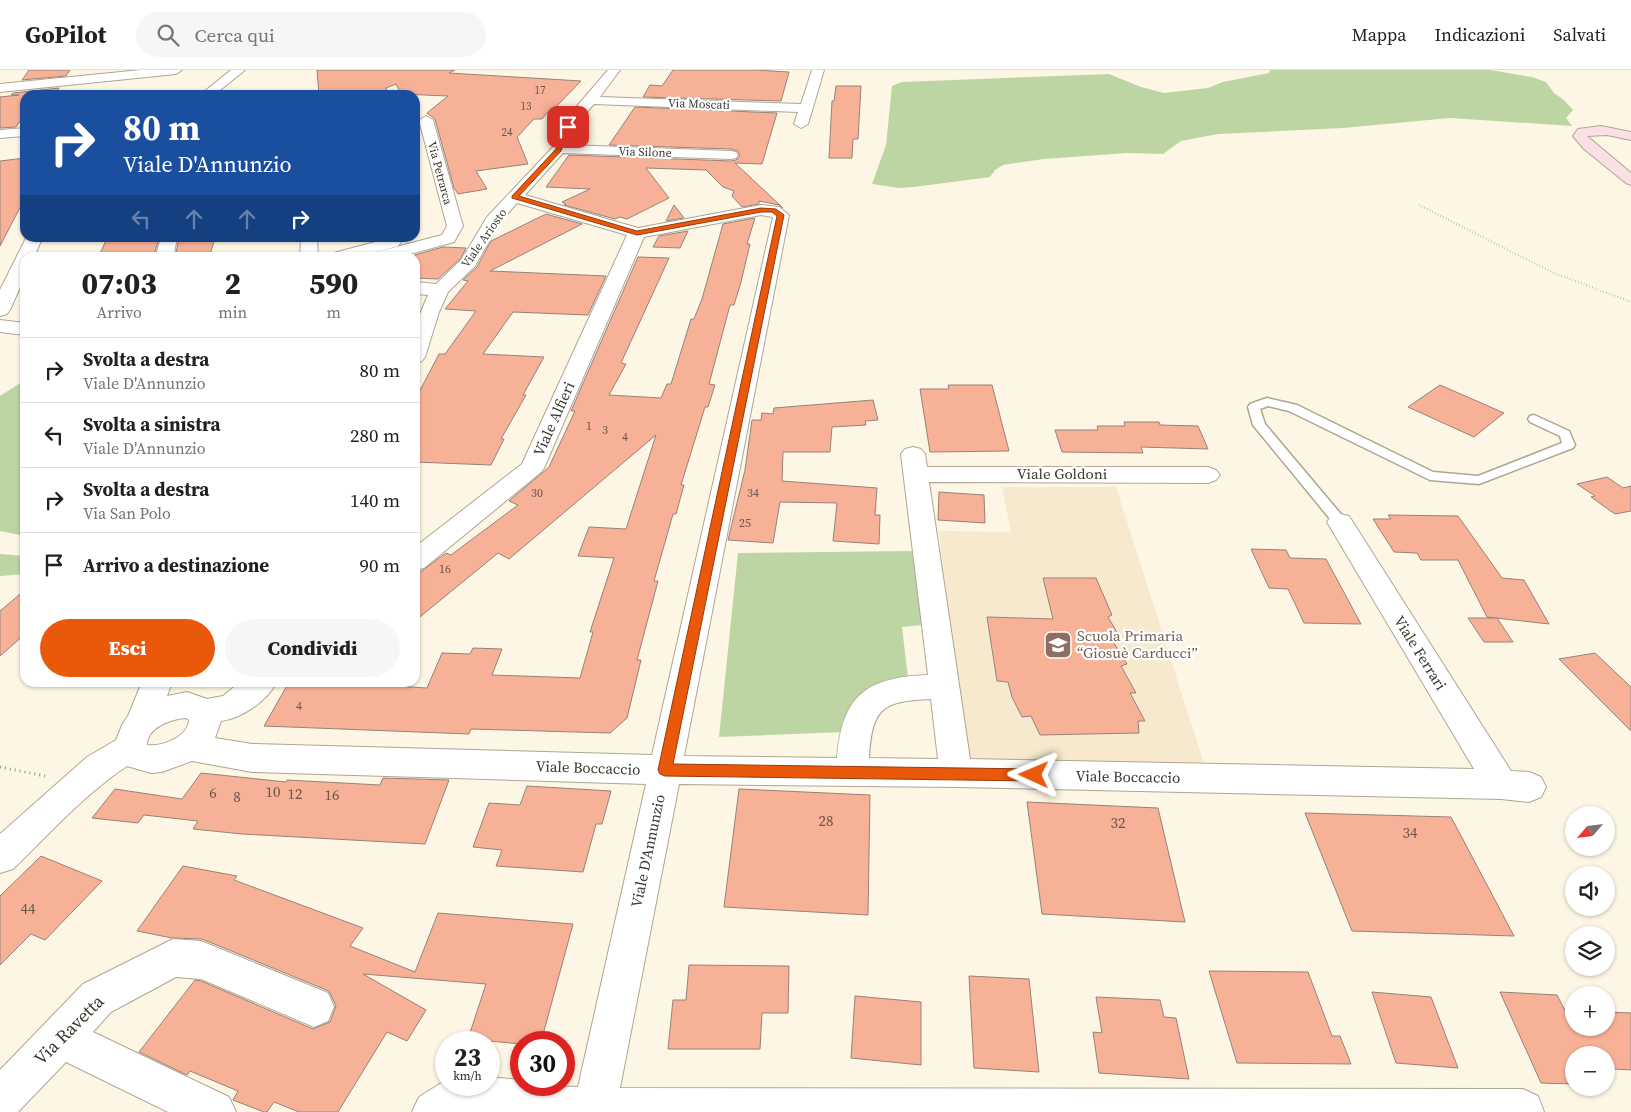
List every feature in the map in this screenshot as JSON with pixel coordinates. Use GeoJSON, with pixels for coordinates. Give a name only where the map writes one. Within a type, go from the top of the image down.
{"type":"FeatureCollection","features":[{"type":"Feature","properties":{"kind":"main road"},"geometry":{"type":"LineString","coordinates":[[1631,136],[1613,131],[1597,130],[1583,132],[1580,136],[1589,146],[1631,180]]}},
{"type":"Feature","properties":{"kind":"street"},"geometry":{"type":"LineString","coordinates":[[0,88],[176,70]]}},
{"type":"Feature","properties":{"kind":"street"},"geometry":{"type":"LineString","coordinates":[[213,90],[239,70]]}},
{"type":"Feature","properties":{"kind":"street"},"geometry":{"type":"LineString","coordinates":[[559,149],[568,127],[614,70]]}},
{"type":"Feature","properties":{"kind":"street"},"geometry":{"type":"LineString","coordinates":[[801,124],[818,70]]}},
{"type":"Feature","properties":{"kind":"street","name":"Via Moscati"},"geometry":{"type":"LineString","coordinates":[[591,100],[806,108]]}},
{"type":"Feature","properties":{"kind":"street","name":"Via Petrarca"},"geometry":{"type":"LineString","coordinates":[[426,120],[455,226]]}},
{"type":"Feature","properties":{"kind":"street"},"geometry":{"type":"LineString","coordinates":[[0,134],[20,132]]}},
{"type":"Feature","properties":{"kind":"street","name":"Via Silone"},"geometry":{"type":"LineString","coordinates":[[559,149],[732,155]]}},
{"type":"Feature","properties":{"kind":"street","name":"Viale Ariosto"},"geometry":{"type":"LineString","coordinates":[[420,341],[429,312],[440,290],[469,262],[493,220],[559,149]]}},
{"type":"Feature","properties":{"kind":"street","name":"Viale D'Annunzio"},"geometry":{"type":"LineString","coordinates":[[514,197],[637,233],[761,210],[773,210],[781,215],[594,1110]]}},
{"type":"Feature","properties":{"kind":"street"},"geometry":{"type":"LineString","coordinates":[[420,235],[455,226]]}},
{"type":"Feature","properties":{"kind":"street"},"geometry":{"type":"LineString","coordinates":[[396,252],[448,238],[455,226]]}},
{"type":"Feature","properties":{"kind":"street","name":"Viale Alfieri"},"geometry":{"type":"LineString","coordinates":[[420,557],[532,468],[637,233]]}},
{"type":"Feature","properties":{"kind":"street"},"geometry":{"type":"LineString","coordinates":[[358,252],[395,242]]}},
{"type":"Feature","properties":{"kind":"street"},"geometry":{"type":"LineString","coordinates":[[0,310],[20,268]]}},
{"type":"Feature","properties":{"kind":"street"},"geometry":{"type":"LineString","coordinates":[[420,288],[440,290]]}},
{"type":"Feature","properties":{"kind":"street"},"geometry":{"type":"LineString","coordinates":[[0,326],[20,328]]}},
{"type":"Feature","properties":{"kind":"street","name":"Viale Goldoni"},"geometry":{"type":"LineString","coordinates":[[956,773],[915,464],[1208,476]]}},
{"type":"Feature","properties":{"kind":"street","name":"Viale Ferrari"},"geometry":{"type":"LineString","coordinates":[[1340,522],[1515,786]]}},
{"type":"Feature","properties":{"kind":"street"},"geometry":{"type":"LineString","coordinates":[[0,857],[80,783],[136,735],[156,713],[177,706],[195,707],[202,712],[205,723],[198,737],[188,747],[176,754],[151,760],[135,755],[136,735],[155,687]]}},
{"type":"Feature","properties":{"kind":"street"},"geometry":{"type":"LineString","coordinates":[[202,712],[231,707],[256,687]]}},
{"type":"Feature","properties":{"kind":"street"},"geometry":{"type":"LineString","coordinates":[[852,771],[857,727],[861,715],[869,704],[879,696],[892,691],[909,688],[945,687]]}},
{"type":"Feature","properties":{"kind":"street","name":"Viale Boccaccio"},"geometry":{"type":"LineString","coordinates":[[188,747],[252,758],[665,770],[852,771],[1515,786]]}},
{"type":"Feature","properties":{"kind":"street","name":"Via Ravetta"},"geometry":{"type":"LineString","coordinates":[[0,1100],[62,1038],[97,998],[173,958],[202,960],[314,1007]]}},
{"type":"Feature","properties":{"kind":"street"},"geometry":{"type":"LineString","coordinates":[[62,1038],[214,1112]]}},
{"type":"Feature","properties":{"kind":"street"},"geometry":{"type":"LineString","coordinates":[[434,1112],[462,1095],[594,1110],[1523,1111]]}},
{"type":"Feature","properties":{"kind":"lane"},"geometry":{"type":"LineString","coordinates":[[1340,522],[1259,425],[1254,407],[1267,402],[1293,408],[1430,476],[1479,480],[1569,445],[1565,434],[1534,418]]}},
{"type":"Feature","properties":{"kind":"path"},"geometry":{"type":"LineString","coordinates":[[1419,204],[1554,273],[1631,302]]}},
{"type":"Feature","properties":{"kind":"path"},"geometry":{"type":"LineString","coordinates":[[0,767],[80,783]]}},
{"type":"Feature","properties":{"kind":"shaded area","name":"Scuola Primaria “Giosuè Carducci”"},"geometry":{"type":"Polygon","coordinates":[[[1002,487],[1116,487],[1205,767],[963,758],[939,531],[1011,532],[1002,487]]]}},
{"type":"Feature","properties":{"kind":"green space"},"geometry":{"type":"Polygon","coordinates":[[[1270,70],[1490,70],[1532,77],[1546,82],[1554,93],[1573,110],[1566,118],[1572,126],[1450,118],[1343,128],[1218,134],[1181,141],[1163,154],[1127,153],[1044,159],[1003,165],[995,170],[990,177],[914,187],[899,188],[872,184],[886,145],[892,86],[902,82],[1109,74],[1141,87],[1164,93],[1208,88],[1223,82],[1269,73],[1270,70]]]}},
{"type":"Feature","properties":{"kind":"green space"},"geometry":{"type":"Polygon","coordinates":[[[20,383],[20,535],[0,531],[0,396],[20,383]]]}},
{"type":"Feature","properties":{"kind":"green space"},"geometry":{"type":"Polygon","coordinates":[[[912,551],[923,625],[902,627],[908,678],[844,732],[719,737],[738,553],[912,551]]]}},
{"type":"Feature","properties":{"kind":"green space"},"geometry":{"type":"Polygon","coordinates":[[[0,554],[20,556],[20,574],[0,576],[0,554]]]}},
{"type":"Feature","properties":{"kind":"building"},"geometry":{"type":"Polygon","coordinates":[[[29,70],[70,70],[66,76],[22,80],[29,70]]]}},
{"type":"Feature","properties":{"kind":"building"},"geometry":{"type":"Polygon","coordinates":[[[317,70],[455,70],[449,73],[581,81],[551,112],[548,112],[542,119],[534,119],[517,137],[528,164],[476,171],[487,189],[458,194],[454,188],[435,119],[427,113],[448,96],[420,95],[420,90],[399,90],[396,84],[386,88],[387,90],[319,90],[317,70]]]}},
{"type":"Feature","properties":{"kind":"building"},"geometry":{"type":"Polygon","coordinates":[[[673,70],[789,72],[781,101],[643,97],[650,85],[662,86],[673,70]]]}},
{"type":"Feature","properties":{"kind":"building"},"geometry":{"type":"Polygon","coordinates":[[[836,86],[861,86],[858,139],[853,139],[852,158],[829,158],[832,101],[834,101],[836,86]]]}},
{"type":"Feature","properties":{"kind":"building"},"geometry":{"type":"Polygon","coordinates":[[[59,88],[58,90],[41,90],[59,88]]]}},
{"type":"Feature","properties":{"kind":"building"},"geometry":{"type":"Polygon","coordinates":[[[20,92],[20,121],[16,127],[0,128],[0,97],[19,95],[11,95],[20,92]]]}},
{"type":"Feature","properties":{"kind":"building"},"geometry":{"type":"Polygon","coordinates":[[[635,107],[777,113],[762,164],[735,163],[783,208],[779,205],[759,201],[759,204],[742,207],[732,196],[734,191],[723,187],[706,170],[646,168],[669,198],[627,219],[620,217],[615,219],[564,205],[566,204],[562,202],[590,189],[546,187],[569,155],[731,161],[736,160],[740,156],[738,151],[731,149],[609,145],[635,107]]]}},
{"type":"Feature","properties":{"kind":"building"},"geometry":{"type":"Polygon","coordinates":[[[20,159],[20,208],[0,246],[0,161],[20,159]]]}},
{"type":"Feature","properties":{"kind":"building"},"geometry":{"type":"Polygon","coordinates":[[[674,205],[684,218],[666,221],[674,205]]]}},
{"type":"Feature","properties":{"kind":"building"},"geometry":{"type":"Polygon","coordinates":[[[546,214],[582,224],[490,271],[606,276],[588,315],[513,312],[483,354],[544,357],[523,395],[526,395],[501,439],[504,439],[491,465],[420,462],[420,390],[439,354],[445,354],[476,311],[445,309],[468,281],[463,280],[477,267],[491,241],[546,214]]]}},
{"type":"Feature","properties":{"kind":"building"},"geometry":{"type":"Polygon","coordinates":[[[755,218],[747,244],[750,244],[741,282],[734,305],[730,305],[709,384],[715,385],[708,407],[705,407],[681,485],[684,485],[676,514],[673,514],[654,581],[658,581],[637,660],[641,660],[627,718],[610,733],[471,729],[469,734],[264,726],[286,687],[427,688],[442,653],[470,654],[473,648],[502,649],[492,675],[580,678],[593,632],[590,632],[614,558],[578,556],[589,527],[626,529],[656,435],[509,559],[498,553],[420,617],[420,572],[446,553],[451,555],[518,505],[509,501],[549,467],[575,411],[571,411],[638,257],[669,258],[621,363],[626,364],[609,395],[661,398],[667,384],[671,384],[691,319],[694,319],[702,299],[723,224],[755,218]]]}},
{"type":"Feature","properties":{"kind":"building"},"geometry":{"type":"Polygon","coordinates":[[[688,231],[680,248],[653,247],[659,236],[688,231]]]}},
{"type":"Feature","properties":{"kind":"building"},"geometry":{"type":"Polygon","coordinates":[[[105,242],[158,242],[155,252],[101,252],[105,242]]]}},
{"type":"Feature","properties":{"kind":"building"},"geometry":{"type":"Polygon","coordinates":[[[178,242],[214,242],[211,252],[176,252],[178,242]]]}},
{"type":"Feature","properties":{"kind":"building"},"geometry":{"type":"Polygon","coordinates":[[[443,247],[466,248],[461,258],[438,279],[420,278],[420,254],[443,247]]]}},
{"type":"Feature","properties":{"kind":"building"},"geometry":{"type":"Polygon","coordinates":[[[948,385],[992,385],[1009,451],[930,452],[920,389],[949,389],[948,385]]]}},
{"type":"Feature","properties":{"kind":"building"},"geometry":{"type":"Polygon","coordinates":[[[1440,385],[1504,413],[1474,437],[1408,407],[1440,385]]]}},
{"type":"Feature","properties":{"kind":"building"},"geometry":{"type":"Polygon","coordinates":[[[873,400],[878,420],[865,421],[866,425],[832,427],[830,452],[783,452],[782,481],[877,488],[875,515],[880,515],[879,544],[833,541],[837,503],[780,502],[773,543],[728,540],[745,470],[752,420],[761,420],[762,413],[773,414],[774,408],[873,400]]]}},
{"type":"Feature","properties":{"kind":"building"},"geometry":{"type":"Polygon","coordinates":[[[1124,422],[1159,422],[1160,425],[1198,426],[1208,449],[1141,447],[1143,453],[1062,452],[1055,430],[1098,430],[1097,426],[1125,426],[1124,422]]]}},
{"type":"Feature","properties":{"kind":"building"},"geometry":{"type":"Polygon","coordinates":[[[1607,477],[1623,488],[1631,486],[1631,511],[1615,514],[1591,497],[1595,496],[1577,484],[1607,477]]]}},
{"type":"Feature","properties":{"kind":"building"},"geometry":{"type":"Polygon","coordinates":[[[939,492],[984,495],[985,523],[938,520],[939,492]]]}},
{"type":"Feature","properties":{"kind":"building"},"geometry":{"type":"Polygon","coordinates":[[[1388,515],[1458,516],[1502,578],[1524,580],[1549,624],[1487,617],[1458,560],[1421,560],[1417,553],[1394,552],[1373,519],[1391,519],[1388,515]]]}},
{"type":"Feature","properties":{"kind":"building"},"geometry":{"type":"Polygon","coordinates":[[[1251,549],[1286,550],[1290,558],[1326,559],[1361,624],[1304,623],[1288,589],[1269,588],[1251,549]]]}},
{"type":"Feature","properties":{"kind":"building"},"geometry":{"type":"Polygon","coordinates":[[[1043,578],[1096,578],[1112,615],[1108,617],[1121,639],[1112,640],[1127,664],[1121,666],[1136,693],[1130,693],[1145,721],[1138,721],[1139,733],[1040,735],[1031,716],[1022,717],[1012,697],[1008,682],[997,681],[987,617],[1053,619],[1043,578]]]}},
{"type":"Feature","properties":{"kind":"building"},"geometry":{"type":"Polygon","coordinates":[[[20,594],[20,638],[0,656],[0,611],[20,594]]]}},
{"type":"Feature","properties":{"kind":"building"},"geometry":{"type":"Polygon","coordinates":[[[1468,618],[1497,618],[1513,642],[1484,642],[1468,618]]]}},
{"type":"Feature","properties":{"kind":"building"},"geometry":{"type":"Polygon","coordinates":[[[1595,653],[1631,687],[1631,731],[1559,659],[1595,653]]]}},
{"type":"Feature","properties":{"kind":"building"},"geometry":{"type":"Polygon","coordinates":[[[201,773],[286,782],[287,780],[380,785],[383,778],[449,780],[425,844],[242,834],[193,829],[198,821],[144,815],[138,823],[92,818],[115,789],[182,799],[201,773]]]}},
{"type":"Feature","properties":{"kind":"building"},"geometry":{"type":"Polygon","coordinates":[[[527,786],[611,791],[602,824],[596,824],[583,872],[496,866],[502,850],[473,847],[489,803],[520,805],[527,786]]]}},
{"type":"Feature","properties":{"kind":"building"},"geometry":{"type":"Polygon","coordinates":[[[739,789],[870,795],[868,915],[724,907],[739,789]]]}},
{"type":"Feature","properties":{"kind":"building"},"geometry":{"type":"Polygon","coordinates":[[[1027,802],[1158,808],[1185,922],[1042,914],[1027,802]]]}},
{"type":"Feature","properties":{"kind":"building"},"geometry":{"type":"Polygon","coordinates":[[[1305,813],[1451,817],[1514,936],[1352,931],[1305,813]]]}},
{"type":"Feature","properties":{"kind":"building"},"geometry":{"type":"Polygon","coordinates":[[[41,856],[102,881],[45,940],[31,934],[0,965],[0,896],[41,856]]]}},
{"type":"Feature","properties":{"kind":"building"},"geometry":{"type":"Polygon","coordinates":[[[183,866],[237,876],[234,880],[363,928],[350,946],[415,972],[438,913],[573,924],[544,1031],[510,1031],[510,1043],[500,1042],[500,1031],[471,1031],[486,984],[363,974],[426,1010],[407,1041],[387,1032],[338,1112],[299,1112],[274,1102],[267,1112],[264,1112],[233,1100],[238,1091],[190,1071],[187,1075],[139,1052],[195,980],[313,1029],[330,1022],[336,1006],[329,991],[202,939],[172,938],[137,931],[183,866]]]}},
{"type":"Feature","properties":{"kind":"building"},"geometry":{"type":"Polygon","coordinates":[[[689,965],[789,966],[788,1013],[762,1013],[760,1049],[668,1049],[673,1000],[686,1000],[689,965]]]}},
{"type":"Feature","properties":{"kind":"building"},"geometry":{"type":"Polygon","coordinates":[[[1209,971],[1308,972],[1332,1036],[1340,1036],[1351,1064],[1237,1063],[1209,971]]]}},
{"type":"Feature","properties":{"kind":"building"},"geometry":{"type":"Polygon","coordinates":[[[969,976],[1029,979],[1039,1072],[974,1068],[969,976]]]}},
{"type":"Feature","properties":{"kind":"building"},"geometry":{"type":"Polygon","coordinates":[[[1372,992],[1431,997],[1458,1068],[1396,1063],[1372,992]]]}},
{"type":"Feature","properties":{"kind":"building"},"geometry":{"type":"Polygon","coordinates":[[[1500,992],[1557,995],[1565,1011],[1565,1036],[1615,1036],[1615,1012],[1631,1013],[1631,1070],[1615,1069],[1615,1046],[1565,1046],[1565,1084],[1541,1083],[1500,992]]]}},
{"type":"Feature","properties":{"kind":"building"},"geometry":{"type":"Polygon","coordinates":[[[855,996],[921,1002],[921,1065],[851,1058],[855,996]]]}},
{"type":"Feature","properties":{"kind":"building"},"geometry":{"type":"Polygon","coordinates":[[[1096,997],[1160,1000],[1164,1017],[1176,1018],[1189,1079],[1099,1073],[1093,1032],[1102,1033],[1096,997]]]}},
{"type":"Feature","properties":{"kind":"place","name":"Scuola Primaria “Giosuè Carducci”"},"geometry":{"type":"Point","coordinates":[1058,645]}},
{"type":"Feature","properties":{"kind":"route"},"geometry":{"type":"LineString","coordinates":[[568,127],[559,149],[514,197],[637,233],[761,210],[773,210],[781,215],[665,770],[852,771],[1034,775]]}}]}
